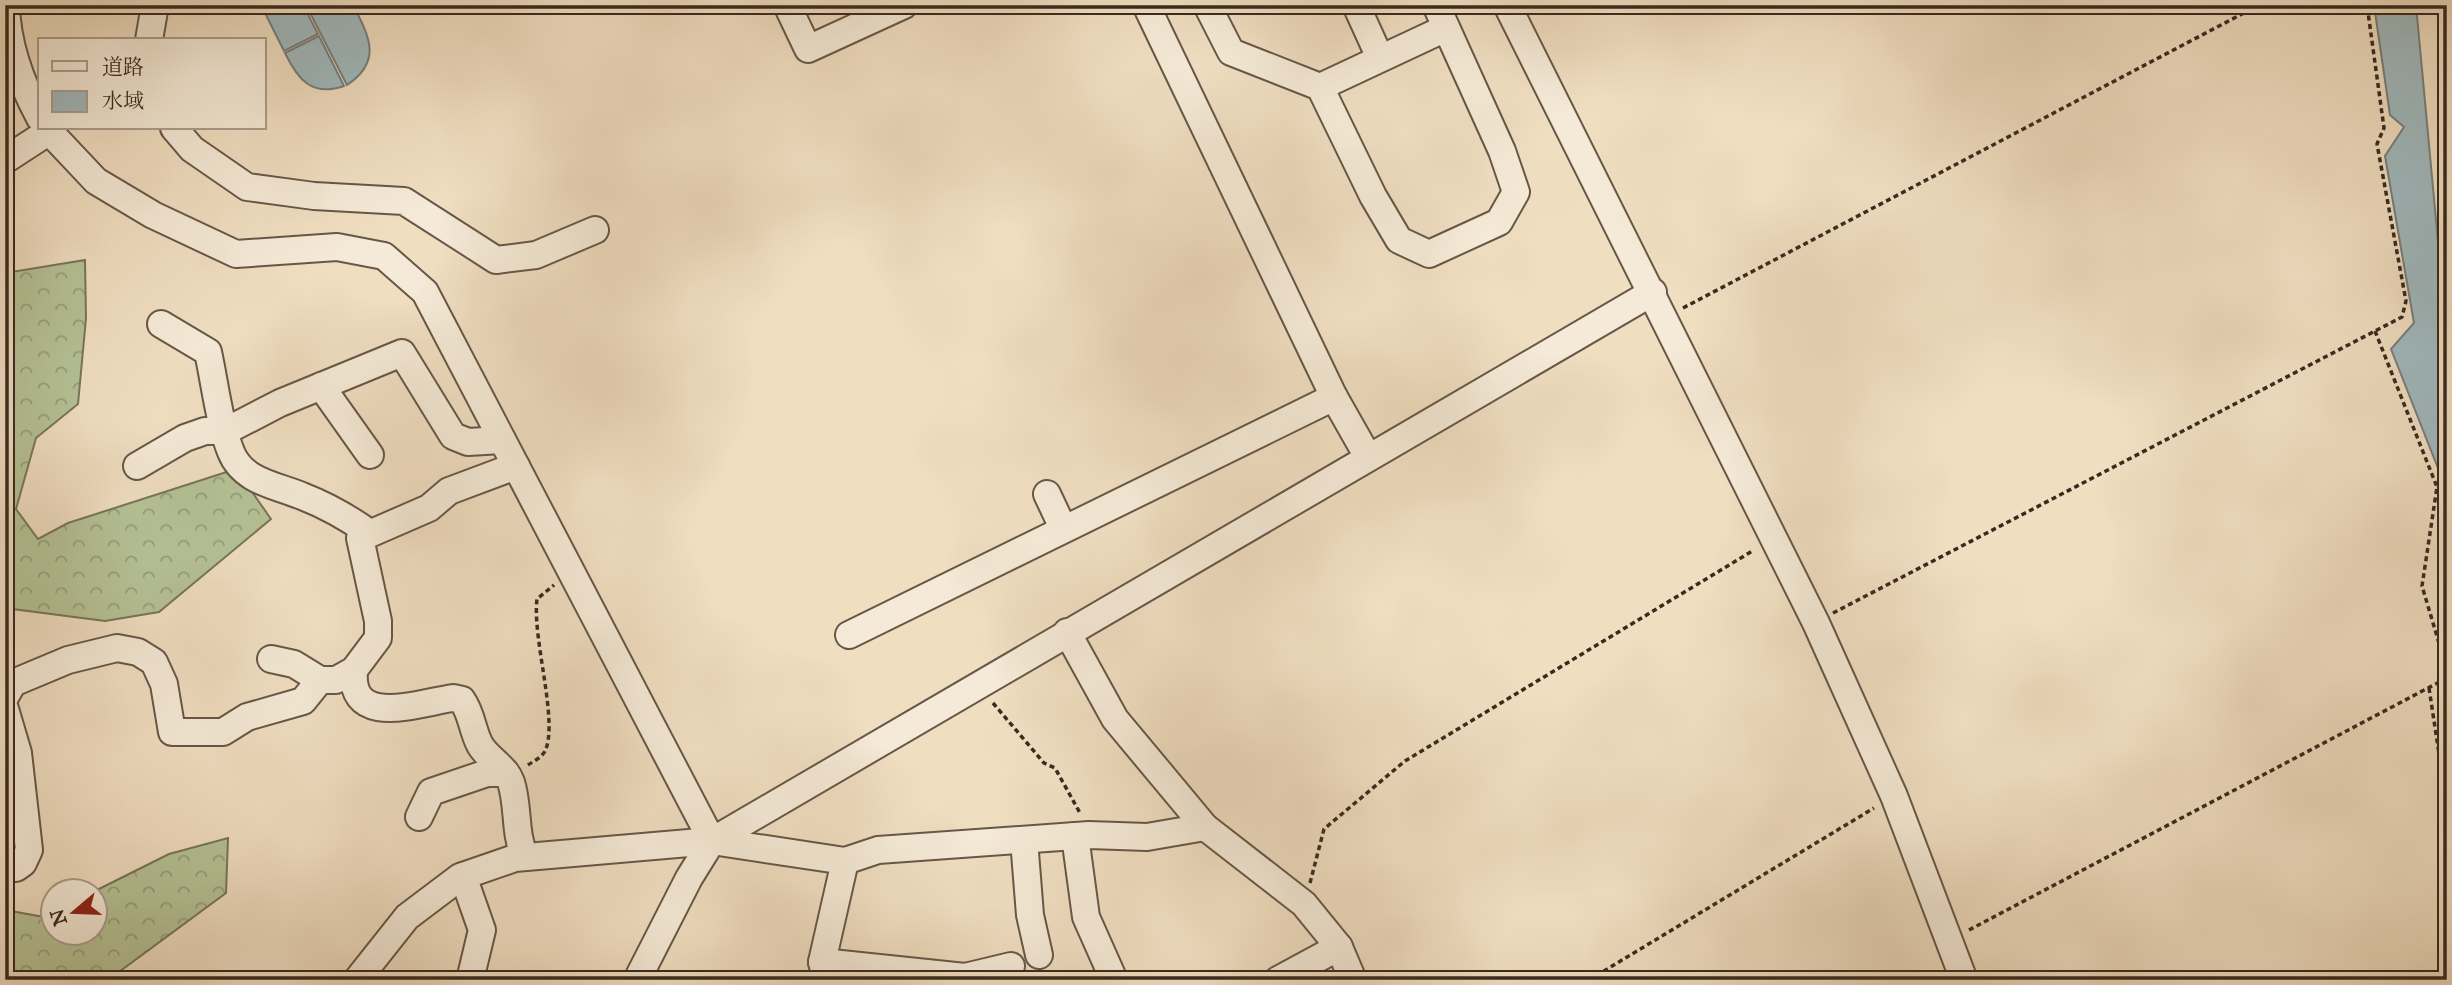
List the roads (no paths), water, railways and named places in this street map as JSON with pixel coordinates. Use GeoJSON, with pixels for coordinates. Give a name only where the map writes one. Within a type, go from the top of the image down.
{"type":"FeatureCollection","features":[{"type":"Feature","properties":{"kind":"street"},"geometry":{"type":"LineString","coordinates":[[6,5],[7,22],[22,85],[38,114]]}},
{"type":"Feature","properties":{"kind":"street"},"geometry":{"type":"LineString","coordinates":[[149,38],[155,5]]}},
{"type":"Feature","properties":{"kind":"street"},"geometry":{"type":"LineString","coordinates":[[787,5],[808,49],[904,5]]}},
{"type":"Feature","properties":{"kind":"street"},"geometry":{"type":"LineString","coordinates":[[1146,5],[1334,397],[1368,457]]}},
{"type":"Feature","properties":{"kind":"street"},"geometry":{"type":"LineString","coordinates":[[1207,5],[1231,52],[1320,87],[1373,196],[1399,240],[1429,254],[1499,222],[1516,192],[1502,151],[1441,16],[1380,58],[1320,87]]}},
{"type":"Feature","properties":{"kind":"street"},"geometry":{"type":"LineString","coordinates":[[1356,5],[1380,58]]}},
{"type":"Feature","properties":{"kind":"street"},"geometry":{"type":"LineString","coordinates":[[1507,5],[1816,622],[1894,796],[1964,980]]}},
{"type":"Feature","properties":{"kind":"street"},"geometry":{"type":"LineString","coordinates":[[5,160],[40,130]]}},
{"type":"Feature","properties":{"kind":"street"},"geometry":{"type":"LineString","coordinates":[[49,130],[96,181],[153,215],[236,254],[337,247],[384,256],[425,292],[712,841]]}},
{"type":"Feature","properties":{"kind":"street"},"geometry":{"type":"LineString","coordinates":[[176,130],[192,149],[247,187],[314,196],[404,201],[496,260],[536,255],[595,230]]}},
{"type":"Feature","properties":{"kind":"street"},"geometry":{"type":"LineString","coordinates":[[637,980],[689,878],[712,841],[1653,292]]}},
{"type":"Feature","properties":{"kind":"street"},"geometry":{"type":"LineString","coordinates":[[161,324],[208,352],[231,453],[241,468],[261,483],[321,505],[368,532]]}},
{"type":"Feature","properties":{"kind":"street"},"geometry":{"type":"LineString","coordinates":[[137,466],[185,438],[205,431],[226,431],[280,403],[402,353],[453,436],[468,442],[502,440]]}},
{"type":"Feature","properties":{"kind":"street"},"geometry":{"type":"LineString","coordinates":[[321,386],[370,455]]}},
{"type":"Feature","properties":{"kind":"street"},"geometry":{"type":"LineString","coordinates":[[849,635],[1334,397]]}},
{"type":"Feature","properties":{"kind":"street"},"geometry":{"type":"LineString","coordinates":[[271,659],[294,664],[320,680],[336,680],[354,670],[378,638],[378,621],[360,538],[368,532],[429,508],[449,491],[516,466]]}},
{"type":"Feature","properties":{"kind":"street"},"geometry":{"type":"LineString","coordinates":[[1047,494],[1063,528]]}},
{"type":"Feature","properties":{"kind":"street"},"geometry":{"type":"LineString","coordinates":[[1067,632],[1115,719],[1205,827],[1304,904],[1339,947],[1353,980]]}},
{"type":"Feature","properties":{"kind":"street"},"geometry":{"type":"LineString","coordinates":[[5,697],[13,683],[68,660],[117,648],[138,652],[154,662],[164,684],[172,732],[223,732],[247,716],[303,701],[320,680]]}},
{"type":"Feature","properties":{"kind":"street"},"geometry":{"type":"LineString","coordinates":[[354,670],[352,688],[360,699],[371,707],[387,708],[453,698],[462,700],[469,709],[480,744],[506,773],[512,784],[519,843],[526,857]]}},
{"type":"Feature","properties":{"kind":"street"},"geometry":{"type":"LineString","coordinates":[[5,709],[18,753],[29,850],[23,863],[16,868],[5,865]]}},
{"type":"Feature","properties":{"kind":"street"},"geometry":{"type":"LineString","coordinates":[[419,817],[431,792],[487,774],[506,773]]}},
{"type":"Feature","properties":{"kind":"street"},"geometry":{"type":"LineString","coordinates":[[357,980],[407,917],[463,876],[526,857],[712,841],[845,861],[878,850],[1080,836],[1147,837],[1205,827]]}},
{"type":"Feature","properties":{"kind":"street"},"geometry":{"type":"LineString","coordinates":[[1080,836],[1086,917],[1114,980]]}},
{"type":"Feature","properties":{"kind":"street"},"geometry":{"type":"LineString","coordinates":[[1024,840],[1030,915],[1039,955]]}},
{"type":"Feature","properties":{"kind":"street"},"geometry":{"type":"LineString","coordinates":[[845,861],[824,971],[965,976],[1011,966]]}},
{"type":"Feature","properties":{"kind":"street"},"geometry":{"type":"LineString","coordinates":[[463,876],[482,930],[470,980]]}},
{"type":"Feature","properties":{"kind":"street"},"geometry":{"type":"LineString","coordinates":[[1278,980],[1339,947]]}},
{"type":"Feature","properties":{"kind":"water"},"geometry":{"type":"Polygon","coordinates":[[[261,5],[303,5],[318,34],[284,51],[261,5]]]}},
{"type":"Feature","properties":{"kind":"water"},"geometry":{"type":"Polygon","coordinates":[[[306,5],[353,5],[368,38],[369,57],[358,76],[347,85],[306,5]]]}},
{"type":"Feature","properties":{"kind":"water"},"geometry":{"type":"Polygon","coordinates":[[[2374,5],[2416,5],[2447,338],[2447,623],[2438,580],[2443,481],[2391,349],[2414,323],[2385,156],[2404,127],[2390,115],[2374,5]]]}},
{"type":"Feature","properties":{"kind":"water"},"geometry":{"type":"Polygon","coordinates":[[[319,36],[344,86],[323,89],[307,84],[295,71],[285,53],[319,36]]]}}]}
